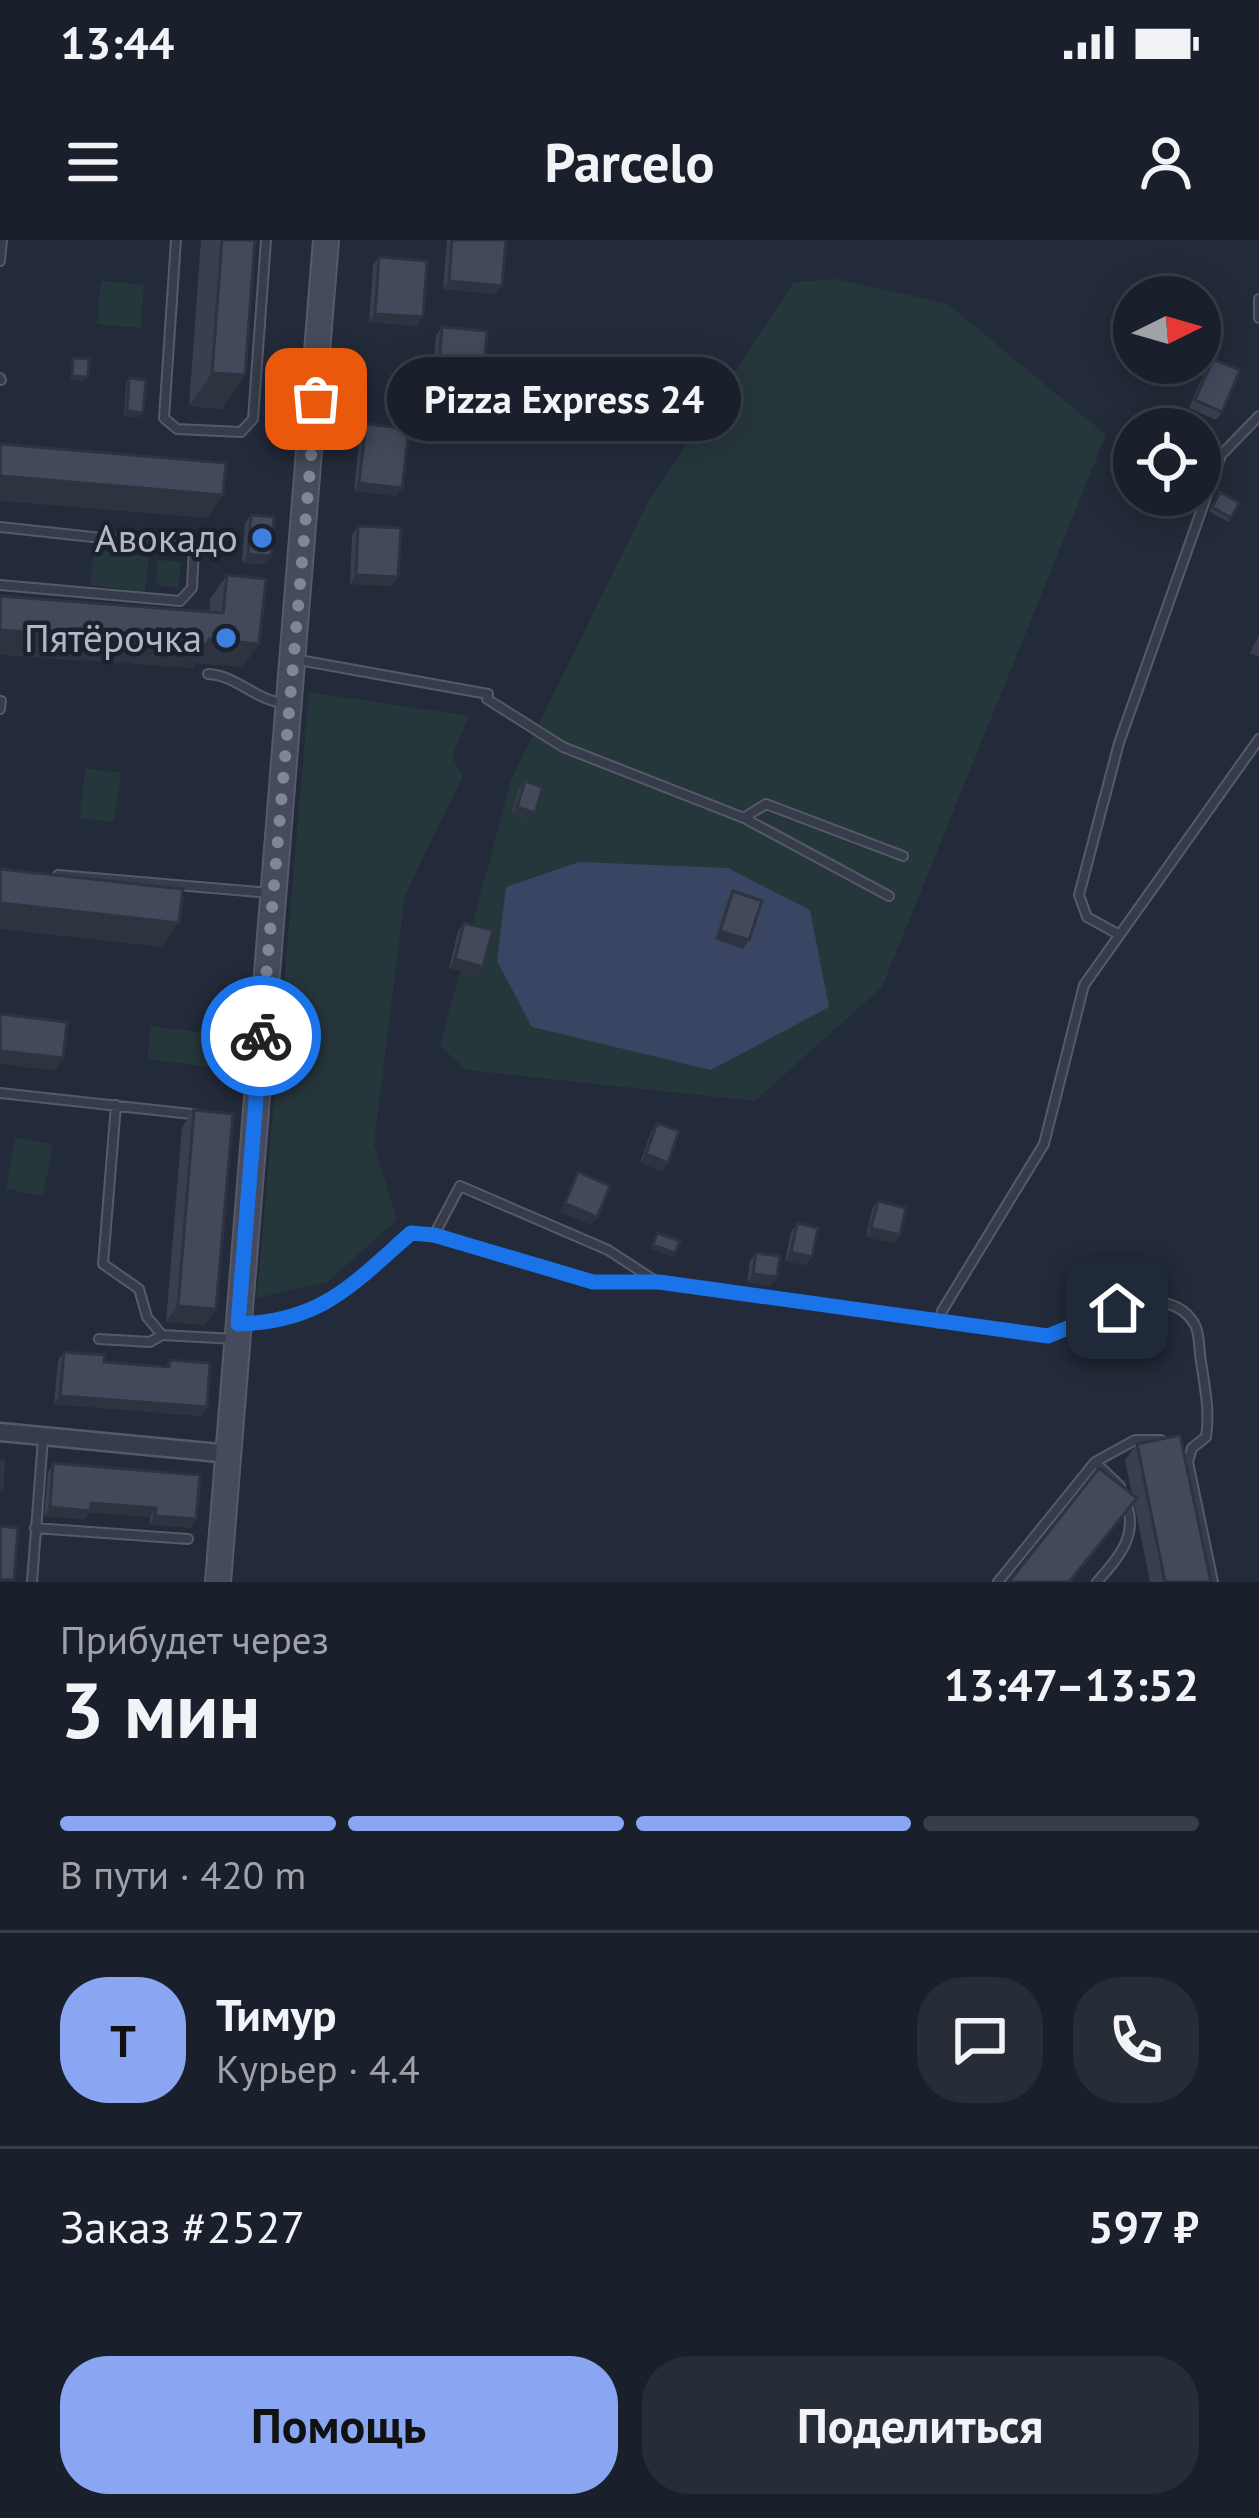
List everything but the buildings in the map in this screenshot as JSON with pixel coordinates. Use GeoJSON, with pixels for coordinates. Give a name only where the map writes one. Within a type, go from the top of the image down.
{"type":"FeatureCollection","features":[{"type":"Feature","properties":{"kind":"street"},"geometry":{"type":"LineString","coordinates":[[222,1576],[247,1119],[272,893],[326,240]]}},
{"type":"Feature","properties":{"kind":"street"},"geometry":{"type":"LineString","coordinates":[[0,1432],[230,1454]]}},
{"type":"Feature","properties":{"kind":"lane"},"geometry":{"type":"LineString","coordinates":[[0,261],[2,240]]}},
{"type":"Feature","properties":{"kind":"lane"},"geometry":{"type":"LineString","coordinates":[[176,240],[164,418],[177,429],[242,432],[254,419],[266,240]]}},
{"type":"Feature","properties":{"kind":"lane"},"geometry":{"type":"LineString","coordinates":[[1259,299],[1259,318]]}},
{"type":"Feature","properties":{"kind":"lane"},"geometry":{"type":"LineString","coordinates":[[1117,934],[1087,917],[1079,896],[1119,742],[1221,454],[1259,416]]}},
{"type":"Feature","properties":{"kind":"lane"},"geometry":{"type":"LineString","coordinates":[[0,526],[194,548],[192,588],[180,601],[0,585]]}},
{"type":"Feature","properties":{"kind":"lane"},"geometry":{"type":"LineString","coordinates":[[292,658],[488,696],[563,747],[744,818],[889,896]]}},
{"type":"Feature","properties":{"kind":"lane"},"geometry":{"type":"LineString","coordinates":[[208,674],[221,674],[275,703],[288,703]]}},
{"type":"Feature","properties":{"kind":"lane"},"geometry":{"type":"LineString","coordinates":[[939,1323],[995,1220],[1044,1144],[1084,985],[1259,739]]}},
{"type":"Feature","properties":{"kind":"lane"},"geometry":{"type":"LineString","coordinates":[[744,818],[766,804],[903,856]]}},
{"type":"Feature","properties":{"kind":"lane"},"geometry":{"type":"LineString","coordinates":[[44,874],[272,893]]}},
{"type":"Feature","properties":{"kind":"lane"},"geometry":{"type":"LineString","coordinates":[[0,1093],[217,1116]]}},
{"type":"Feature","properties":{"kind":"lane"},"geometry":{"type":"LineString","coordinates":[[116,1105],[104,1264],[139,1289],[148,1317],[163,1335]]}},
{"type":"Feature","properties":{"kind":"lane"},"geometry":{"type":"LineString","coordinates":[[434,1235],[460,1186],[608,1250],[659,1282]]}},
{"type":"Feature","properties":{"kind":"lane"},"geometry":{"type":"LineString","coordinates":[[99,1339],[150,1342],[163,1335],[237,1331],[311,1312],[348,1288],[411,1233],[434,1235],[593,1282],[659,1282],[1048,1336],[1140,1300],[1175,1306],[1196,1326],[1209,1417],[1206,1437],[1192,1448],[1188,1462],[1213,1582]]}},
{"type":"Feature","properties":{"kind":"lane"},"geometry":{"type":"LineString","coordinates":[[32,1582],[43,1436]]}},
{"type":"Feature","properties":{"kind":"lane"},"geometry":{"type":"LineString","coordinates":[[998,1582],[1096,1462],[1135,1440],[1170,1440]]}},
{"type":"Feature","properties":{"kind":"lane"},"geometry":{"type":"LineString","coordinates":[[1096,1462],[1119,1485],[1131,1514],[1126,1548],[1097,1582]]}},
{"type":"Feature","properties":{"kind":"lane"},"geometry":{"type":"LineString","coordinates":[[35,1528],[188,1539]]}},
{"type":"Feature","properties":{"kind":"shaded area"},"geometry":{"type":"Polygon","coordinates":[[[836,279],[948,304],[1106,435],[882,987],[755,1101],[466,1070],[440,1046],[511,780],[648,502],[794,282],[836,279]]]}},
{"type":"Feature","properties":{"kind":"shaded area"},"geometry":{"type":"Polygon","coordinates":[[[101,281],[144,285],[141,328],[97,324],[101,281]]]}},
{"type":"Feature","properties":{"kind":"shaded area"},"geometry":{"type":"Polygon","coordinates":[[[94,550],[149,557],[145,592],[90,585],[94,550]]]}},
{"type":"Feature","properties":{"kind":"shaded area"},"geometry":{"type":"Polygon","coordinates":[[[158,560],[181,562],[178,588],[156,585],[158,560]]]}},
{"type":"Feature","properties":{"kind":"shaded area"},"geometry":{"type":"Polygon","coordinates":[[[309,692],[469,716],[452,757],[463,776],[405,895],[374,1144],[397,1220],[327,1282],[257,1298],[309,692]]]}},
{"type":"Feature","properties":{"kind":"shaded area"},"geometry":{"type":"Polygon","coordinates":[[[85,768],[121,773],[114,822],[80,818],[85,768]]]}},
{"type":"Feature","properties":{"kind":"shaded area"},"geometry":{"type":"Polygon","coordinates":[[[151,1026],[213,1034],[209,1067],[147,1059],[151,1026]]]}},
{"type":"Feature","properties":{"kind":"shaded area"},"geometry":{"type":"Polygon","coordinates":[[[15,1137],[53,1144],[43,1196],[6,1189],[15,1137]]]}},
{"type":"Feature","properties":{"kind":"water"},"geometry":{"type":"Polygon","coordinates":[[[579,862],[728,868],[810,910],[829,1007],[711,1070],[532,1027],[497,961],[506,887],[579,862]]]}},
{"type":"Feature","properties":{"kind":"way so far"},"geometry":{"type":"LineString","coordinates":[[261,1036],[316,399]]}},
{"type":"Feature","properties":{"kind":"place","name":"Pizza Express 24"},"geometry":{"type":"Point","coordinates":[316,399]}},
{"type":"Feature","properties":{"kind":"place","name":"Авокадо"},"geometry":{"type":"Point","coordinates":[262,538]}},
{"type":"Feature","properties":{"kind":"place","name":"Пятёрочка"},"geometry":{"type":"Point","coordinates":[226,638]}},
{"type":"Feature","properties":{"kind":"route"},"geometry":{"type":"LineString","coordinates":[[261,1036],[238,1324],[272,1323],[311,1312],[348,1288],[411,1233],[434,1235],[593,1282],[659,1282],[1048,1336],[1117,1308]]}}]}
